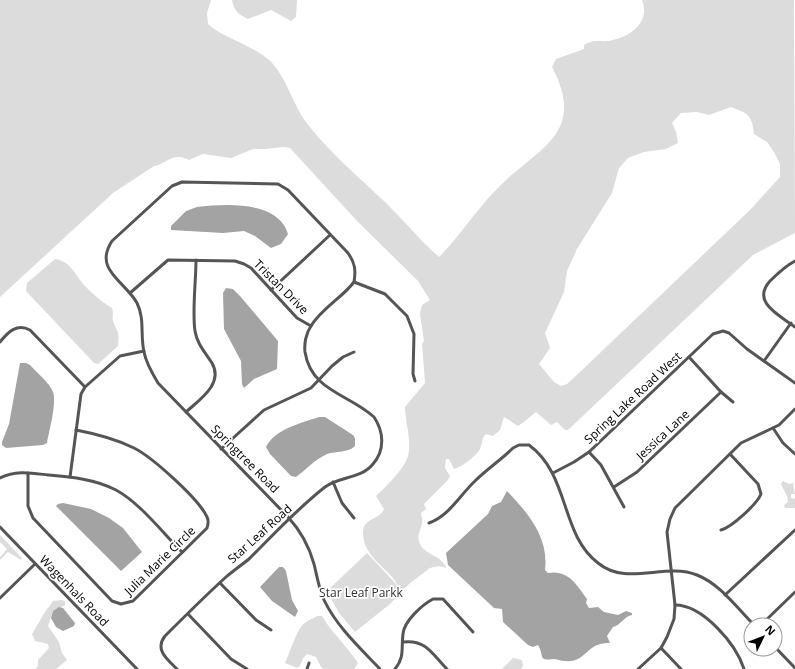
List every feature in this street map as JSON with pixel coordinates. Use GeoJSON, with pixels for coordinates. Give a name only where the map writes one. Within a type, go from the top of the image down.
{"type":"FeatureCollection","features":[{"type":"Feature","properties":{"kind":"street","name":"Springtree Road"},"geometry":{"type":"LineString","coordinates":[[330,235],[288,190],[278,184],[182,182],[172,186],[112,241],[107,251],[106,261],[110,271],[130,293],[141,312],[144,351],[150,371],[158,383],[290,519],[308,546],[319,587],[329,609],[340,626],[380,669]]}},
{"type":"Feature","properties":{"kind":"street"},"geometry":{"type":"LineString","coordinates":[[271,290],[330,235],[354,262],[356,272],[354,282],[311,326],[305,348],[307,361],[311,372],[318,381]]}},
{"type":"Feature","properties":{"kind":"street","name":"Tristan Drive"},"geometry":{"type":"LineString","coordinates":[[130,293],[168,260],[236,261],[244,264],[297,318],[311,326]]}},
{"type":"Feature","properties":{"kind":"street"},"geometry":{"type":"LineString","coordinates":[[186,412],[212,387],[215,378],[214,369],[198,343],[195,331],[196,260]]}},
{"type":"Feature","properties":{"kind":"street"},"geometry":{"type":"LineString","coordinates":[[795,267],[793,262],[777,273],[764,288],[762,295],[766,303],[795,327]]}},
{"type":"Feature","properties":{"kind":"street"},"geometry":{"type":"LineString","coordinates":[[354,282],[385,294],[407,316],[414,334],[413,374],[415,381]]}},
{"type":"Feature","properties":{"kind":"street"},"geometry":{"type":"LineString","coordinates":[[791,323],[764,361],[795,383]]}},
{"type":"Feature","properties":{"kind":"street"},"geometry":{"type":"LineString","coordinates":[[0,342],[12,330],[24,326],[30,330],[85,387]]}},
{"type":"Feature","properties":{"kind":"street","name":"Spring Lake Road West"},"geometry":{"type":"LineString","coordinates":[[552,473],[574,462],[589,452],[713,334],[723,331],[732,335],[747,349],[764,361]]}},
{"type":"Feature","properties":{"kind":"street"},"geometry":{"type":"LineString","coordinates":[[70,477],[80,398],[85,387],[120,356],[144,351]]}},
{"type":"Feature","properties":{"kind":"street"},"geometry":{"type":"LineString","coordinates":[[221,449],[264,410],[283,399],[302,393],[318,381],[338,362],[354,352]]}},
{"type":"Feature","properties":{"kind":"street"},"geometry":{"type":"LineString","coordinates":[[689,357],[721,392],[733,402]]}},
{"type":"Feature","properties":{"kind":"street","name":"Star Leaf Road"},"geometry":{"type":"LineString","coordinates":[[177,669],[161,651],[162,639],[220,583],[242,565],[290,519],[333,482],[366,471],[379,456],[382,431],[374,417],[318,381]]}},
{"type":"Feature","properties":{"kind":"street","name":"Jessica Lane"},"geometry":{"type":"LineString","coordinates":[[614,487],[637,472],[721,392]]}},
{"type":"Feature","properties":{"kind":"street"},"geometry":{"type":"LineString","coordinates":[[638,669],[661,648],[672,623],[675,605],[668,532],[670,519],[675,508],[746,440],[773,428],[786,420],[795,409]]}},
{"type":"Feature","properties":{"kind":"street"},"geometry":{"type":"LineString","coordinates":[[773,428],[782,443],[795,454]]}},
{"type":"Feature","properties":{"kind":"street","name":"Julia Marie Circle"},"geometry":{"type":"LineString","coordinates":[[28,473],[28,506],[33,518],[112,601],[117,604],[124,604],[133,601],[207,528],[208,520],[203,510],[165,470],[147,455],[112,438],[76,430]]}},
{"type":"Feature","properties":{"kind":"street"},"geometry":{"type":"LineString","coordinates":[[429,523],[436,521],[456,503],[476,480],[513,448],[524,444],[533,448],[552,473],[560,489],[577,539],[585,551],[597,563],[611,571],[622,574],[671,570],[686,571],[698,575],[709,581],[746,617]]}},
{"type":"Feature","properties":{"kind":"street"},"geometry":{"type":"LineString","coordinates":[[589,452],[601,465],[624,507]]}},
{"type":"Feature","properties":{"kind":"street"},"geometry":{"type":"LineString","coordinates":[[721,530],[731,525],[760,498],[761,494],[758,484],[730,454]]}},
{"type":"Feature","properties":{"kind":"street"},"geometry":{"type":"LineString","coordinates":[[0,478],[15,473],[70,477],[88,480],[116,490],[132,501],[182,552]]}},
{"type":"Feature","properties":{"kind":"street"},"geometry":{"type":"LineString","coordinates":[[333,482],[342,503],[354,518]]}},
{"type":"Feature","properties":{"kind":"street","name":"Wagenhals Road"},"geometry":{"type":"LineString","coordinates":[[0,527],[135,669]]}},
{"type":"Feature","properties":{"kind":"street"},"geometry":{"type":"LineString","coordinates":[[725,595],[795,530]]}},
{"type":"Feature","properties":{"kind":"street"},"geometry":{"type":"LineString","coordinates":[[0,598],[35,564]]}},
{"type":"Feature","properties":{"kind":"street"},"geometry":{"type":"LineString","coordinates":[[220,583],[256,620],[271,630]]}},
{"type":"Feature","properties":{"kind":"street"},"geometry":{"type":"LineString","coordinates":[[769,617],[795,592]]}},
{"type":"Feature","properties":{"kind":"street"},"geometry":{"type":"LineString","coordinates":[[395,669],[402,657],[403,634],[407,623],[427,603],[436,599],[443,599],[473,632]]}},
{"type":"Feature","properties":{"kind":"street"},"geometry":{"type":"LineString","coordinates":[[675,605],[691,608],[702,614],[734,648],[744,669]]}},
{"type":"Feature","properties":{"kind":"street"},"geometry":{"type":"LineString","coordinates":[[188,614],[231,659],[247,669]]}},
{"type":"Feature","properties":{"kind":"street"},"geometry":{"type":"LineString","coordinates":[[403,642],[414,641],[420,643],[447,669]]}},
{"type":"Feature","properties":{"kind":"street"},"geometry":{"type":"LineString","coordinates":[[661,648],[681,669]]}},
{"type":"Feature","properties":{"kind":"street"},"geometry":{"type":"LineString","coordinates":[[783,655],[795,668]]}},
{"type":"Feature","properties":{"kind":"street"},"geometry":{"type":"LineString","coordinates":[[307,669],[309,663]]}},
{"type":"Feature","properties":{"kind":"green space","name":"Star Leaf Parkk"},"geometry":{"type":"Polygon","coordinates":[[[0,0],[211,0],[207,13],[208,24],[222,34],[253,49],[274,65],[285,82],[298,110],[309,126],[336,156],[386,203],[439,257],[494,192],[552,140],[560,126],[564,110],[562,91],[552,67],[556,59],[584,49],[584,45],[591,42],[608,41],[623,37],[630,33],[641,22],[644,8],[642,0],[794,0],[795,233],[753,255],[568,430],[565,430],[557,422],[551,425],[536,412],[518,426],[504,417],[500,430],[493,436],[486,434],[483,437],[481,447],[478,452],[465,464],[454,469],[449,459],[446,459],[445,468],[450,476],[448,480],[424,504],[426,509],[421,513],[422,522],[418,538],[422,548],[438,558],[446,568],[439,566],[430,568],[409,584],[390,604],[355,632],[339,613],[327,591],[367,553],[399,587],[395,580],[368,550],[364,542],[363,530],[367,523],[378,516],[384,509],[376,496],[399,472],[408,456],[409,437],[405,407],[425,383],[422,344],[424,341],[420,314],[422,305],[430,300],[418,281],[357,221],[290,148],[253,149],[231,158],[203,154],[189,160],[182,157],[176,157],[154,166],[113,193],[0,297],[0,0]],[[731,107],[709,115],[697,112],[681,113],[672,123],[676,132],[678,143],[666,149],[644,152],[628,158],[619,168],[612,193],[577,249],[567,271],[564,292],[545,333],[550,348],[539,364],[554,382],[561,386],[567,384],[750,210],[780,177],[780,164],[774,152],[767,142],[754,134],[751,119],[737,109],[731,107]]]}},
{"type":"Feature","properties":{"kind":"green space"},"geometry":{"type":"Polygon","coordinates":[[[232,0],[297,0],[296,17],[291,21],[271,10],[248,19],[237,12],[232,0]]]}},
{"type":"Feature","properties":{"kind":"green space"},"geometry":{"type":"Polygon","coordinates":[[[55,259],[61,260],[70,266],[87,288],[105,304],[112,308],[113,321],[118,334],[118,346],[98,364],[94,363],[26,291],[27,283],[55,259]]]}},
{"type":"Feature","properties":{"kind":"green space"},"geometry":{"type":"Polygon","coordinates":[[[783,481],[789,484],[793,483],[795,494],[791,494],[791,498],[795,499],[795,508],[785,508],[784,505],[788,502],[787,496],[781,484],[783,481]]]}},
{"type":"Feature","properties":{"kind":"green space"},"geometry":{"type":"Polygon","coordinates":[[[0,535],[22,558],[21,560],[8,552],[0,560],[0,557],[7,549],[0,542],[0,535]]]}},
{"type":"Feature","properties":{"kind":"green space"},"geometry":{"type":"Polygon","coordinates":[[[53,601],[65,601],[65,605],[53,611],[48,626],[59,642],[62,653],[67,660],[56,669],[36,669],[38,666],[38,660],[49,648],[48,644],[35,641],[32,634],[53,601]]]}},
{"type":"Feature","properties":{"kind":"green space"},"geometry":{"type":"Polygon","coordinates":[[[317,616],[322,616],[354,657],[358,663],[354,669],[324,669],[321,667],[316,657],[307,654],[303,658],[300,666],[297,668],[285,663],[300,629],[306,622],[317,616]]]}},
{"type":"Feature","properties":{"kind":"green space"},"geometry":{"type":"Polygon","coordinates":[[[513,658],[522,660],[523,666],[521,669],[502,669],[513,658]]]}},
{"type":"Feature","properties":{"kind":"shaded area"},"geometry":{"type":"Polygon","coordinates":[[[235,205],[262,210],[274,215],[282,223],[288,234],[281,244],[271,248],[255,236],[244,231],[223,233],[171,230],[171,226],[186,211],[197,207],[235,205]]]}},
{"type":"Feature","properties":{"kind":"shaded area"},"geometry":{"type":"Polygon","coordinates":[[[226,288],[233,289],[240,296],[278,341],[277,369],[254,379],[244,388],[242,384],[241,361],[224,329],[223,293],[226,288]]]}},
{"type":"Feature","properties":{"kind":"shaded area"},"geometry":{"type":"Polygon","coordinates":[[[20,363],[30,365],[51,388],[54,397],[52,417],[47,443],[43,445],[6,448],[2,445],[2,442],[9,424],[20,363]]]}},
{"type":"Feature","properties":{"kind":"shaded area"},"geometry":{"type":"Polygon","coordinates":[[[319,417],[325,417],[353,435],[355,438],[355,446],[345,451],[330,453],[322,456],[296,477],[291,476],[270,454],[266,447],[270,441],[282,431],[297,424],[319,417]]]}},
{"type":"Feature","properties":{"kind":"shaded area"},"geometry":{"type":"Polygon","coordinates":[[[507,491],[530,518],[541,537],[544,547],[545,570],[548,573],[561,573],[571,579],[580,588],[587,599],[586,603],[589,608],[598,607],[604,612],[618,615],[626,611],[632,613],[632,615],[613,627],[607,636],[610,643],[594,646],[574,661],[544,659],[538,645],[533,647],[528,645],[503,622],[502,609],[494,608],[448,565],[446,553],[488,514],[492,506],[501,502],[507,491]]]}},
{"type":"Feature","properties":{"kind":"shaded area"},"geometry":{"type":"Polygon","coordinates":[[[63,503],[91,509],[109,518],[123,528],[142,552],[121,571],[56,506],[63,503]]]}},
{"type":"Feature","properties":{"kind":"shaded area"},"geometry":{"type":"Polygon","coordinates":[[[279,567],[283,567],[286,571],[292,600],[298,611],[295,617],[272,601],[260,587],[279,567]]]}},
{"type":"Feature","properties":{"kind":"shaded area"},"geometry":{"type":"Polygon","coordinates":[[[59,607],[63,608],[75,623],[74,626],[63,631],[56,627],[51,618],[53,611],[59,607]]]}}]}
